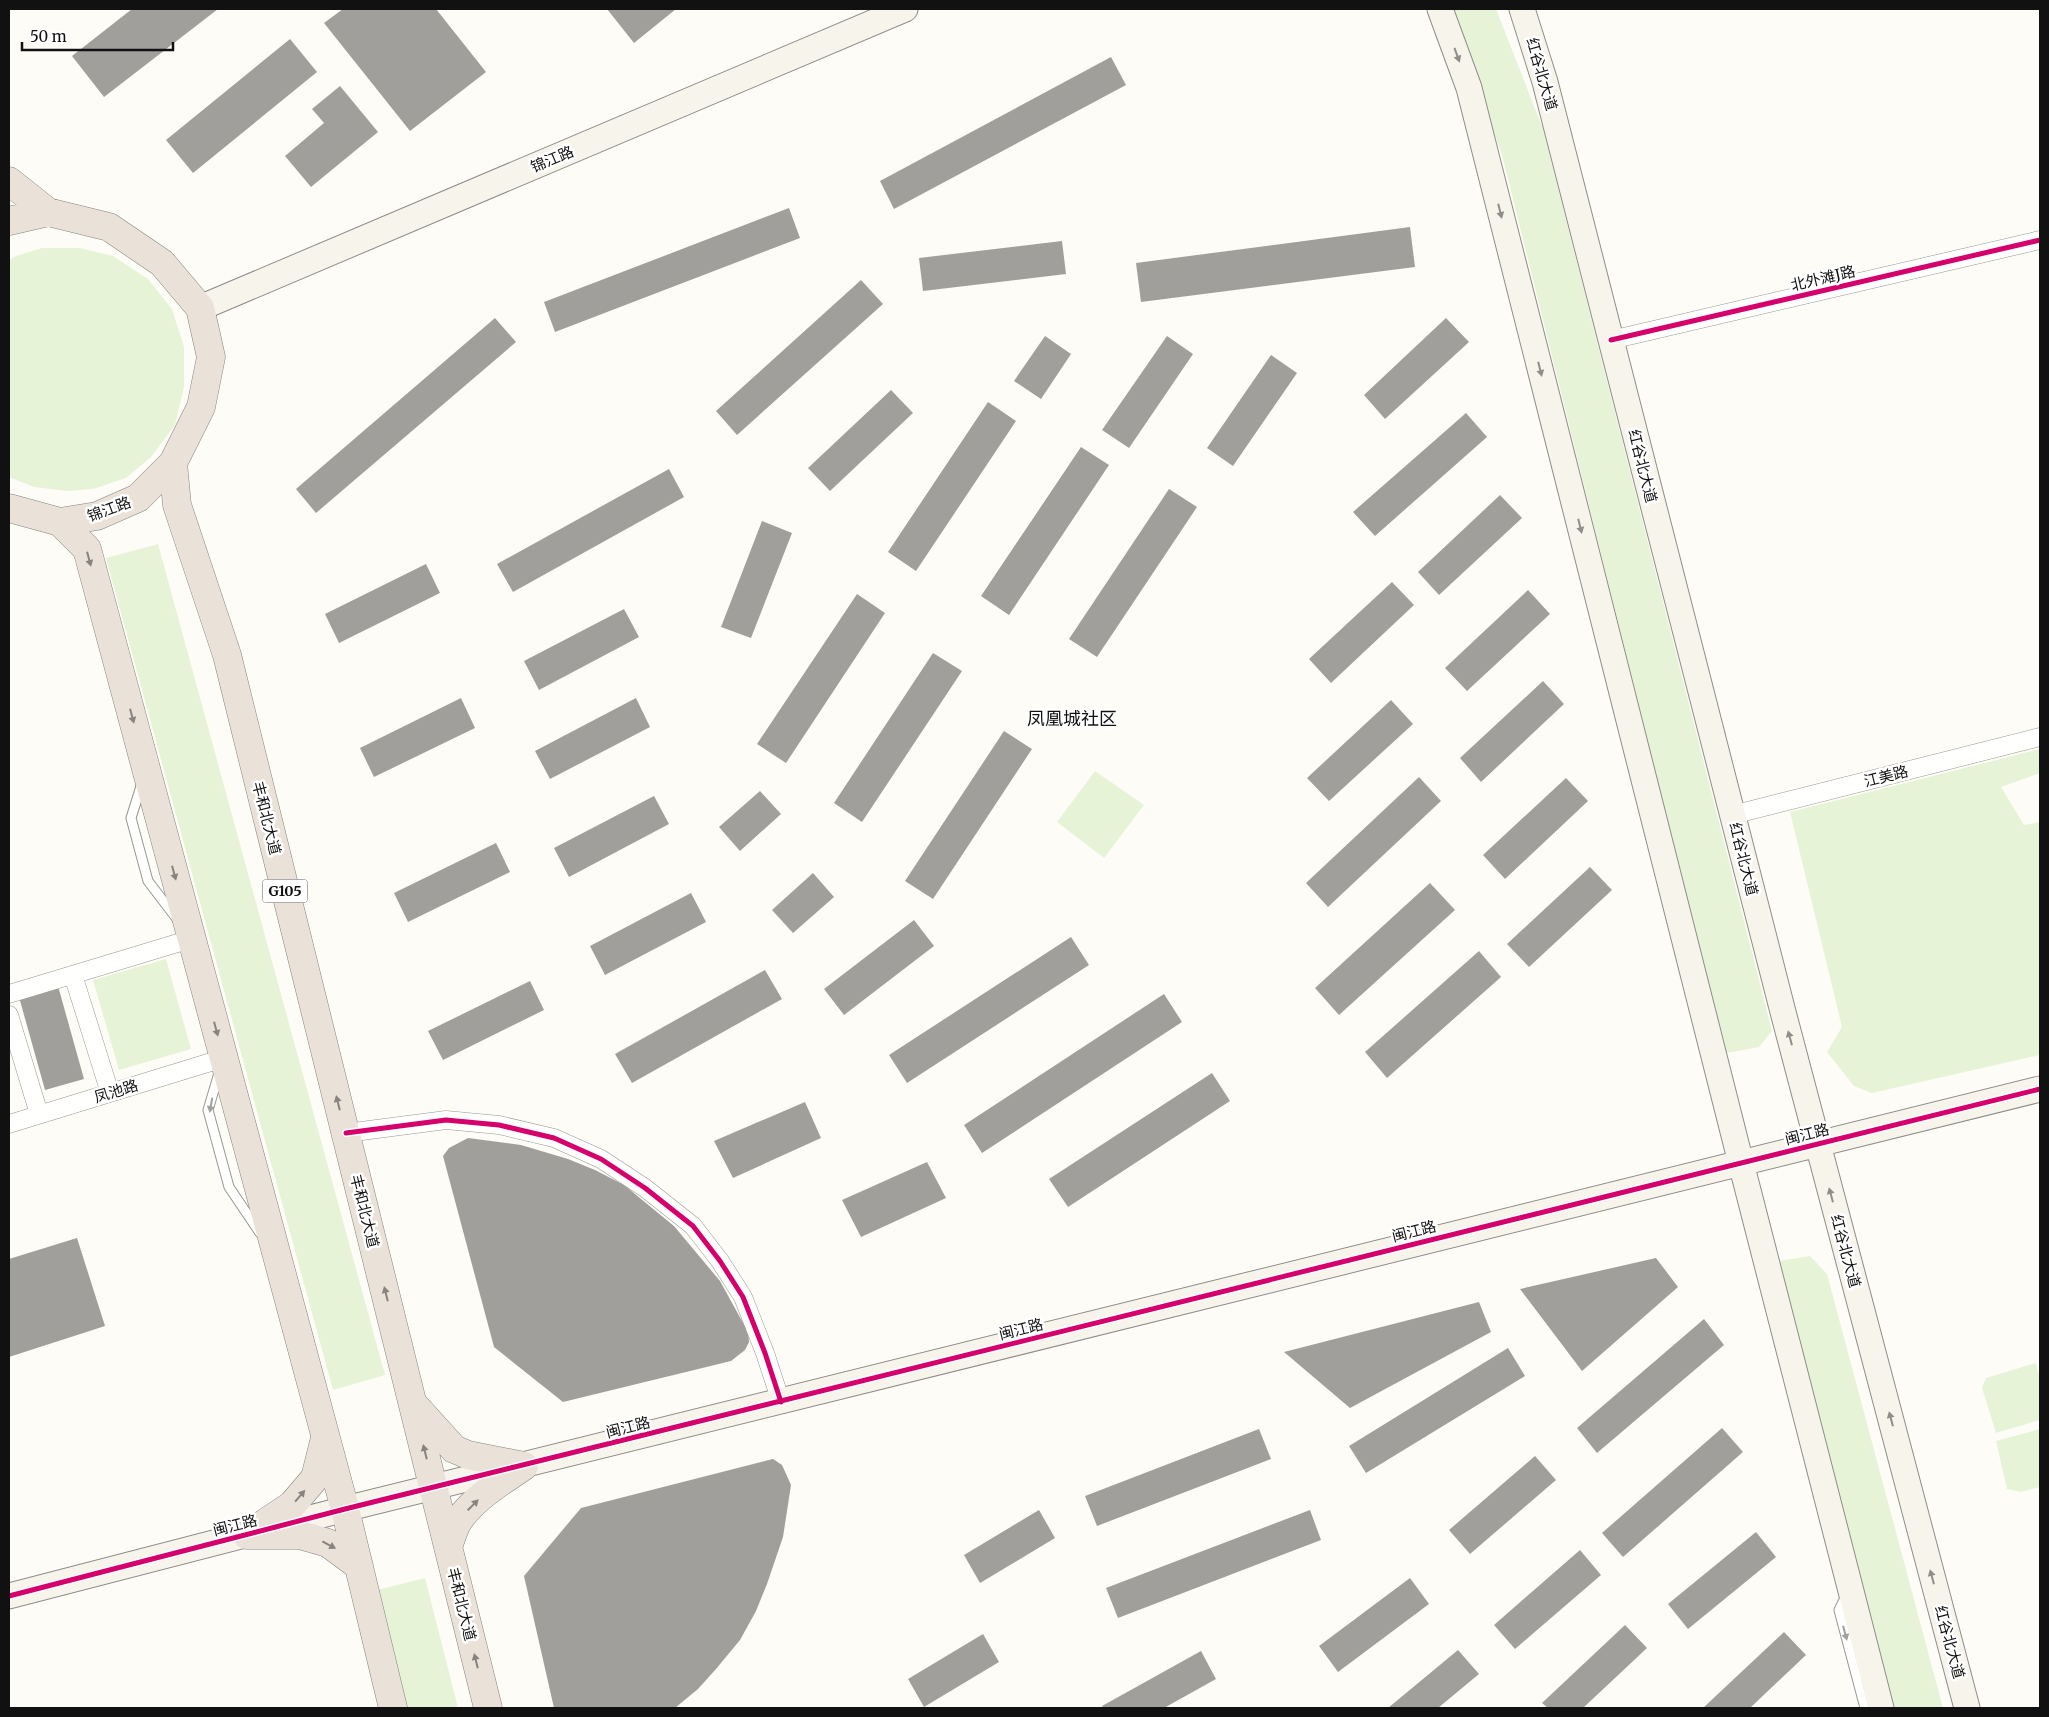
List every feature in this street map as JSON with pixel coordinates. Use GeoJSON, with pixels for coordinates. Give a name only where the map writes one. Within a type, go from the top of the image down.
{"type":"FeatureCollection","features":[{"type":"Feature","properties":{"kind":"highway"},"geometry":{"type":"LineString","coordinates":[[9,181],[48,212],[109,227],[162,263],[200,308],[211,357],[201,407],[173,463]]}},
{"type":"Feature","properties":{"kind":"highway"},"geometry":{"type":"LineString","coordinates":[[9,221],[48,212]]}},
{"type":"Feature","properties":{"kind":"highway","name":"锦江路"},"geometry":{"type":"LineString","coordinates":[[60,522],[97,516],[138,498],[173,463]]}},
{"type":"Feature","properties":{"kind":"highway","name":"丰和北大道"},"geometry":{"type":"LineString","coordinates":[[173,463],[177,505],[227,656],[488,1708]]}},
{"type":"Feature","properties":{"kind":"highway"},"geometry":{"type":"LineString","coordinates":[[9,508],[60,522],[87,549],[345,1509],[392,1708]]}},
{"type":"Feature","properties":{"kind":"highway"},"geometry":{"type":"LineString","coordinates":[[413,1404],[454,1449],[468,1455],[524,1466]]}},
{"type":"Feature","properties":{"kind":"highway"},"geometry":{"type":"LineString","coordinates":[[247,1534],[292,1505],[316,1478],[325,1434]]}},
{"type":"Feature","properties":{"kind":"highway"},"geometry":{"type":"LineString","coordinates":[[448,1546],[459,1520],[471,1507],[486,1493],[524,1466]]}},
{"type":"Feature","properties":{"kind":"highway"},"geometry":{"type":"LineString","coordinates":[[247,1534],[300,1535],[328,1543],[359,1566]]}},
{"type":"Feature","properties":{"kind":"main road","name":"锦江路"},"geometry":{"type":"LineString","coordinates":[[200,308],[904,9]]}},
{"type":"Feature","properties":{"kind":"main road"},"geometry":{"type":"LineString","coordinates":[[1440,9],[1469,88],[1881,1708]]}},
{"type":"Feature","properties":{"kind":"main road"},"geometry":{"type":"LineString","coordinates":[[1511,9],[1545,82]]}},
{"type":"Feature","properties":{"kind":"main road","name":"红谷北大道"},"geometry":{"type":"LineString","coordinates":[[1522,9],[1545,82],[1732,814],[1967,1708]]}},
{"type":"Feature","properties":{"kind":"main road","name":"闽江路"},"geometry":{"type":"LineString","coordinates":[[9,1596],[345,1509],[2040,1089]]}},
{"type":"Feature","properties":{"kind":"street","name":"北外滩J路"},"geometry":{"type":"LineString","coordinates":[[1611,340],[2040,240]]}},
{"type":"Feature","properties":{"kind":"street","name":"江美路"},"geometry":{"type":"LineString","coordinates":[[1732,814],[2040,737]]}},
{"type":"Feature","properties":{"kind":"street"},"geometry":{"type":"LineString","coordinates":[[9,994],[192,938]]}},
{"type":"Feature","properties":{"kind":"street"},"geometry":{"type":"LineString","coordinates":[[73,975],[110,1093]]}},
{"type":"Feature","properties":{"kind":"street"},"geometry":{"type":"LineString","coordinates":[[9,1015],[39,1114]]}},
{"type":"Feature","properties":{"kind":"street","name":"凤池路"},"geometry":{"type":"LineString","coordinates":[[9,1124],[224,1058]]}},
{"type":"Feature","properties":{"kind":"street"},"geometry":{"type":"LineString","coordinates":[[346,1133],[446,1120],[499,1125],[554,1138],[601,1159],[645,1188],[693,1226],[720,1261],[742,1298],[781,1402]]}},
{"type":"Feature","properties":{"kind":"lane"},"geometry":{"type":"LineString","coordinates":[[1850,1587],[1839,1610],[1865,1708]]}},
{"type":"Feature","properties":{"kind":"green space"},"geometry":{"type":"Polygon","coordinates":[[[1449,9],[1496,9],[1543,129],[1772,1031],[1759,1047],[1727,1053],[1721,1049],[1718,1024],[1502,155],[1449,9]]]}},
{"type":"Feature","properties":{"kind":"green space"},"geometry":{"type":"Polygon","coordinates":[[[42,248],[80,248],[113,256],[148,279],[172,309],[184,347],[184,387],[175,425],[151,457],[126,478],[93,489],[67,491],[34,487],[9,477],[9,260],[42,248]]]}},
{"type":"Feature","properties":{"kind":"green space"},"geometry":{"type":"Polygon","coordinates":[[[158,544],[385,1375],[333,1390],[106,558],[158,544]]]}},
{"type":"Feature","properties":{"kind":"green space"},"geometry":{"type":"Polygon","coordinates":[[[2040,749],[2040,773],[2001,787],[2024,825],[2040,822],[2040,1055],[1872,1093],[1854,1086],[1827,1052],[1842,1027],[1790,812],[2040,749]]]}},
{"type":"Feature","properties":{"kind":"green space"},"geometry":{"type":"Polygon","coordinates":[[[1095,771],[1144,805],[1104,858],[1057,822],[1095,771]]]}},
{"type":"Feature","properties":{"kind":"green space"},"geometry":{"type":"Polygon","coordinates":[[[166,959],[191,1049],[119,1070],[93,980],[166,959]]]}},
{"type":"Feature","properties":{"kind":"green space"},"geometry":{"type":"Polygon","coordinates":[[[1810,1256],[1827,1274],[1943,1708],[1890,1708],[1779,1261],[1810,1256]]]}},
{"type":"Feature","properties":{"kind":"green space"},"geometry":{"type":"Polygon","coordinates":[[[2036,1363],[2040,1380],[2040,1420],[1996,1433],[1982,1388],[1986,1378],[2036,1363]]]}},
{"type":"Feature","properties":{"kind":"green space"},"geometry":{"type":"Polygon","coordinates":[[[2040,1429],[2040,1487],[2021,1492],[2007,1489],[1996,1441],[2040,1429]]]}},
{"type":"Feature","properties":{"kind":"green space"},"geometry":{"type":"Polygon","coordinates":[[[425,1578],[458,1708],[402,1708],[373,1591],[425,1578]]]}},
{"type":"Feature","properties":{"kind":"building"},"geometry":{"type":"Polygon","coordinates":[[[132,9],[218,9],[104,97],[72,56],[132,9]]]}},
{"type":"Feature","properties":{"kind":"building"},"geometry":{"type":"Polygon","coordinates":[[[343,9],[436,9],[486,72],[410,131],[324,23],[343,9]]]}},
{"type":"Feature","properties":{"kind":"building"},"geometry":{"type":"Polygon","coordinates":[[[607,9],[676,9],[634,43],[607,9]]]}},
{"type":"Feature","properties":{"kind":"building"},"geometry":{"type":"Polygon","coordinates":[[[290,39],[317,72],[193,173],[166,140],[290,39]]]}},
{"type":"Feature","properties":{"kind":"building"},"geometry":{"type":"Polygon","coordinates":[[[1111,57],[1126,85],[894,209],[880,181],[1111,57]]]}},
{"type":"Feature","properties":{"kind":"building"},"geometry":{"type":"Polygon","coordinates":[[[340,86],[378,132],[311,187],[285,156],[324,123],[312,109],[340,86]]]}},
{"type":"Feature","properties":{"kind":"building"},"geometry":{"type":"Polygon","coordinates":[[[789,208],[800,238],[555,332],[544,302],[789,208]]]}},
{"type":"Feature","properties":{"kind":"building"},"geometry":{"type":"Polygon","coordinates":[[[1410,227],[1415,267],[1141,302],[1136,263],[1410,227]]]}},
{"type":"Feature","properties":{"kind":"building"},"geometry":{"type":"Polygon","coordinates":[[[1062,241],[1066,274],[923,291],[919,258],[1062,241]]]}},
{"type":"Feature","properties":{"kind":"building"},"geometry":{"type":"Polygon","coordinates":[[[861,280],[883,304],[737,435],[716,411],[861,280]]]}},
{"type":"Feature","properties":{"kind":"building"},"geometry":{"type":"Polygon","coordinates":[[[495,318],[516,342],[316,513],[296,489],[495,318]]]}},
{"type":"Feature","properties":{"kind":"building"},"geometry":{"type":"Polygon","coordinates":[[[1446,318],[1469,342],[1385,419],[1364,395],[1446,318]]]}},
{"type":"Feature","properties":{"kind":"building"},"geometry":{"type":"Polygon","coordinates":[[[1045,336],[1071,354],[1041,399],[1014,381],[1045,336]]]}},
{"type":"Feature","properties":{"kind":"building"},"geometry":{"type":"Polygon","coordinates":[[[1167,336],[1193,354],[1129,448],[1102,430],[1167,336]]]}},
{"type":"Feature","properties":{"kind":"building"},"geometry":{"type":"Polygon","coordinates":[[[1271,355],[1297,373],[1233,466],[1207,448],[1271,355]]]}},
{"type":"Feature","properties":{"kind":"building"},"geometry":{"type":"Polygon","coordinates":[[[891,390],[913,413],[830,491],[808,468],[891,390]]]}},
{"type":"Feature","properties":{"kind":"building"},"geometry":{"type":"Polygon","coordinates":[[[988,402],[1016,421],[916,571],[888,552],[988,402]]]}},
{"type":"Feature","properties":{"kind":"building"},"geometry":{"type":"Polygon","coordinates":[[[1466,413],[1487,437],[1375,536],[1353,512],[1466,413]]]}},
{"type":"Feature","properties":{"kind":"building"},"geometry":{"type":"Polygon","coordinates":[[[1081,447],[1109,465],[1009,615],[981,596],[1081,447]]]}},
{"type":"Feature","properties":{"kind":"building"},"geometry":{"type":"Polygon","coordinates":[[[669,469],[684,497],[513,592],[497,564],[669,469]]]}},
{"type":"Feature","properties":{"kind":"building"},"geometry":{"type":"Polygon","coordinates":[[[1169,489],[1197,507],[1097,657],[1069,639],[1169,489]]]}},
{"type":"Feature","properties":{"kind":"building"},"geometry":{"type":"Polygon","coordinates":[[[1500,495],[1522,518],[1439,595],[1418,572],[1500,495]]]}},
{"type":"Feature","properties":{"kind":"building"},"geometry":{"type":"Polygon","coordinates":[[[762,521],[792,533],[751,638],[721,627],[762,521]]]}},
{"type":"Feature","properties":{"kind":"building"},"geometry":{"type":"Polygon","coordinates":[[[426,564],[440,593],[339,643],[325,614],[426,564]]]}},
{"type":"Feature","properties":{"kind":"building"},"geometry":{"type":"Polygon","coordinates":[[[1392,582],[1414,605],[1331,683],[1309,659],[1392,582]]]}},
{"type":"Feature","properties":{"kind":"building"},"geometry":{"type":"Polygon","coordinates":[[[1528,590],[1550,614],[1467,691],[1445,668],[1528,590]]]}},
{"type":"Feature","properties":{"kind":"building"},"geometry":{"type":"Polygon","coordinates":[[[857,594],[885,613],[786,763],[757,744],[857,594]]]}},
{"type":"Feature","properties":{"kind":"building"},"geometry":{"type":"Polygon","coordinates":[[[624,609],[639,637],[539,690],[524,661],[624,609]]]}},
{"type":"Feature","properties":{"kind":"building"},"geometry":{"type":"Polygon","coordinates":[[[933,653],[962,671],[862,822],[834,803],[933,653]]]}},
{"type":"Feature","properties":{"kind":"building"},"geometry":{"type":"Polygon","coordinates":[[[1543,681],[1564,704],[1481,782],[1460,758],[1543,681]]]}},
{"type":"Feature","properties":{"kind":"building"},"geometry":{"type":"Polygon","coordinates":[[[461,698],[475,728],[374,777],[360,748],[461,698]]]}},
{"type":"Feature","properties":{"kind":"building"},"geometry":{"type":"Polygon","coordinates":[[[636,698],[650,727],[550,779],[535,751],[636,698]]]}},
{"type":"Feature","properties":{"kind":"building"},"geometry":{"type":"Polygon","coordinates":[[[1391,700],[1413,724],[1329,801],[1307,778],[1391,700]]]}},
{"type":"Feature","properties":{"kind":"building"},"geometry":{"type":"Polygon","coordinates":[[[1004,731],[1032,749],[933,899],[905,881],[1004,731]]]}},
{"type":"Feature","properties":{"kind":"building"},"geometry":{"type":"Polygon","coordinates":[[[1419,777],[1441,801],[1328,907],[1306,883],[1419,777]]]}},
{"type":"Feature","properties":{"kind":"building"},"geometry":{"type":"Polygon","coordinates":[[[1566,778],[1588,801],[1505,879],[1483,855],[1566,778]]]}},
{"type":"Feature","properties":{"kind":"building"},"geometry":{"type":"Polygon","coordinates":[[[760,791],[781,814],[740,851],[719,827],[760,791]]]}},
{"type":"Feature","properties":{"kind":"building"},"geometry":{"type":"Polygon","coordinates":[[[654,796],[669,824],[569,877],[554,848],[654,796]]]}},
{"type":"Feature","properties":{"kind":"building"},"geometry":{"type":"Polygon","coordinates":[[[496,843],[510,872],[408,922],[394,893],[496,843]]]}},
{"type":"Feature","properties":{"kind":"building"},"geometry":{"type":"Polygon","coordinates":[[[1590,867],[1612,890],[1529,967],[1507,944],[1590,867]]]}},
{"type":"Feature","properties":{"kind":"building"},"geometry":{"type":"Polygon","coordinates":[[[813,873],[834,897],[793,933],[772,910],[813,873]]]}},
{"type":"Feature","properties":{"kind":"building"},"geometry":{"type":"Polygon","coordinates":[[[1430,883],[1455,910],[1339,1015],[1315,988],[1430,883]]]}},
{"type":"Feature","properties":{"kind":"building"},"geometry":{"type":"Polygon","coordinates":[[[691,893],[706,922],[605,975],[590,946],[691,893]]]}},
{"type":"Feature","properties":{"kind":"building"},"geometry":{"type":"Polygon","coordinates":[[[914,920],[934,946],[844,1015],[824,989],[914,920]]]}},
{"type":"Feature","properties":{"kind":"building"},"geometry":{"type":"Polygon","coordinates":[[[1071,937],[1089,965],[907,1083],[889,1055],[1071,937]]]}},
{"type":"Feature","properties":{"kind":"building"},"geometry":{"type":"Polygon","coordinates":[[[1479,951],[1501,977],[1387,1078],[1365,1052],[1479,951]]]}},
{"type":"Feature","properties":{"kind":"building"},"geometry":{"type":"Polygon","coordinates":[[[765,970],[782,999],[632,1083],[615,1054],[765,970]]]}},
{"type":"Feature","properties":{"kind":"building"},"geometry":{"type":"Polygon","coordinates":[[[530,981],[544,1010],[443,1060],[428,1031],[530,981]]]}},
{"type":"Feature","properties":{"kind":"building"},"geometry":{"type":"Polygon","coordinates":[[[58,986],[84,1079],[45,1090],[19,997],[58,986]]]}},
{"type":"Feature","properties":{"kind":"building"},"geometry":{"type":"Polygon","coordinates":[[[1164,994],[1182,1022],[982,1153],[964,1125],[1164,994]]]}},
{"type":"Feature","properties":{"kind":"building"},"geometry":{"type":"Polygon","coordinates":[[[1212,1073],[1230,1101],[1068,1207],[1049,1179],[1212,1073]]]}},
{"type":"Feature","properties":{"kind":"building"},"geometry":{"type":"Polygon","coordinates":[[[805,1102],[821,1138],[733,1178],[714,1141],[805,1102]]]}},
{"type":"Feature","properties":{"kind":"building"},"geometry":{"type":"Polygon","coordinates":[[[468,1138],[521,1145],[568,1159],[624,1185],[674,1226],[720,1281],[748,1332],[749,1342],[745,1350],[731,1361],[563,1402],[494,1347],[443,1156],[449,1148],[468,1138]]]}},
{"type":"Feature","properties":{"kind":"building"},"geometry":{"type":"Polygon","coordinates":[[[927,1162],[946,1198],[861,1237],[842,1200],[927,1162]]]}},
{"type":"Feature","properties":{"kind":"building"},"geometry":{"type":"Polygon","coordinates":[[[77,1238],[105,1326],[9,1357],[9,1259],[77,1238]]]}},
{"type":"Feature","properties":{"kind":"building"},"geometry":{"type":"Polygon","coordinates":[[[1656,1258],[1678,1287],[1582,1371],[1520,1289],[1656,1258]]]}},
{"type":"Feature","properties":{"kind":"building"},"geometry":{"type":"Polygon","coordinates":[[[1479,1302],[1491,1332],[1350,1408],[1284,1352],[1479,1302]]]}},
{"type":"Feature","properties":{"kind":"building"},"geometry":{"type":"Polygon","coordinates":[[[1704,1319],[1724,1345],[1597,1453],[1577,1428],[1704,1319]]]}},
{"type":"Feature","properties":{"kind":"building"},"geometry":{"type":"Polygon","coordinates":[[[1508,1348],[1525,1376],[1366,1473],[1349,1446],[1508,1348]]]}},
{"type":"Feature","properties":{"kind":"building"},"geometry":{"type":"Polygon","coordinates":[[[1722,1428],[1743,1452],[1623,1557],[1602,1533],[1722,1428]]]}},
{"type":"Feature","properties":{"kind":"building"},"geometry":{"type":"Polygon","coordinates":[[[1259,1429],[1271,1459],[1097,1526],[1085,1496],[1259,1429]]]}},
{"type":"Feature","properties":{"kind":"building"},"geometry":{"type":"Polygon","coordinates":[[[1535,1456],[1556,1480],[1470,1554],[1449,1530],[1535,1456]]]}},
{"type":"Feature","properties":{"kind":"building"},"geometry":{"type":"Polygon","coordinates":[[[773,1459],[782,1465],[791,1485],[783,1537],[756,1611],[740,1640],[716,1669],[698,1689],[675,1708],[554,1708],[524,1576],[581,1508],[773,1459]]]}},
{"type":"Feature","properties":{"kind":"building"},"geometry":{"type":"Polygon","coordinates":[[[1039,1510],[1055,1538],[980,1583],[964,1555],[1039,1510]]]}},
{"type":"Feature","properties":{"kind":"building"},"geometry":{"type":"Polygon","coordinates":[[[1310,1510],[1321,1540],[1118,1618],[1106,1588],[1310,1510]]]}},
{"type":"Feature","properties":{"kind":"building"},"geometry":{"type":"Polygon","coordinates":[[[1756,1532],[1776,1557],[1688,1629],[1668,1604],[1756,1532]]]}},
{"type":"Feature","properties":{"kind":"building"},"geometry":{"type":"Polygon","coordinates":[[[1580,1550],[1601,1575],[1515,1649],[1494,1625],[1580,1550]]]}},
{"type":"Feature","properties":{"kind":"building"},"geometry":{"type":"Polygon","coordinates":[[[1410,1578],[1429,1604],[1338,1672],[1319,1646],[1410,1578]]]}},
{"type":"Feature","properties":{"kind":"building"},"geometry":{"type":"Polygon","coordinates":[[[1625,1625],[1647,1648],[1583,1708],[1548,1708],[1542,1703],[1625,1625]]]}},
{"type":"Feature","properties":{"kind":"building"},"geometry":{"type":"Polygon","coordinates":[[[1784,1632],[1806,1655],[1750,1708],[1703,1708],[1784,1632]]]}},
{"type":"Feature","properties":{"kind":"building"},"geometry":{"type":"Polygon","coordinates":[[[983,1634],[999,1662],[924,1707],[908,1679],[983,1634]]]}},
{"type":"Feature","properties":{"kind":"building"},"geometry":{"type":"Polygon","coordinates":[[[1458,1650],[1479,1674],[1438,1708],[1388,1708],[1458,1650]]]}},
{"type":"Feature","properties":{"kind":"building"},"geometry":{"type":"Polygon","coordinates":[[[1201,1651],[1216,1679],[1164,1708],[1103,1708],[1102,1706],[1201,1651]]]}},
{"type":"Feature","properties":{"kind":"cycle path"},"geometry":{"type":"LineString","coordinates":[[1611,340],[2040,240]]}},
{"type":"Feature","properties":{"kind":"cycle path"},"geometry":{"type":"LineString","coordinates":[[9,1596],[345,1509],[2040,1089]]}},
{"type":"Feature","properties":{"kind":"cycle path"},"geometry":{"type":"LineString","coordinates":[[346,1133],[446,1120],[499,1125],[554,1138],[601,1159],[645,1188],[693,1226],[720,1261],[743,1297],[765,1353],[781,1402]]}},
{"type":"Feature","properties":{"kind":"district","name":"凤凰城社区"},"geometry":{"type":"Point","coordinates":[1072,718]}}]}
